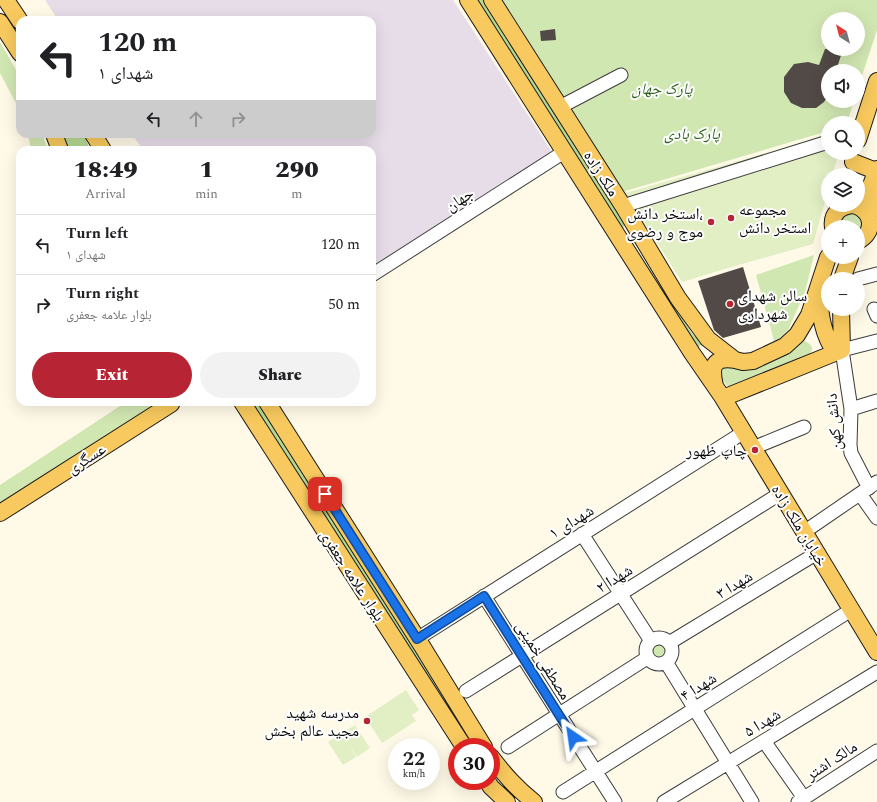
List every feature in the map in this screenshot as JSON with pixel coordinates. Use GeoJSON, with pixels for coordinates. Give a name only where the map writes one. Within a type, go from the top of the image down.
{"type":"FeatureCollection","features":[{"type":"Feature","properties":{"kind":"main road"},"geometry":{"type":"LineString","coordinates":[[6,0],[17,16]]}},
{"type":"Feature","properties":{"kind":"main road","name":"ملک زاده"},"geometry":{"type":"LineString","coordinates":[[468,0],[692,353],[719,392]]}},
{"type":"Feature","properties":{"kind":"main road","name":"ملک زاده"},"geometry":{"type":"LineString","coordinates":[[492,0],[623,206],[672,288],[708,339],[735,360]]}},
{"type":"Feature","properties":{"kind":"main road"},"geometry":{"type":"LineString","coordinates":[[0,22],[16,47]]}},
{"type":"Feature","properties":{"kind":"main road"},"geometry":{"type":"LineString","coordinates":[[865,118],[877,81]]}},
{"type":"Feature","properties":{"kind":"main road"},"geometry":{"type":"LineString","coordinates":[[852,163],[876,170],[870,188],[872,223],[865,237]]}},
{"type":"Feature","properties":{"kind":"main road"},"geometry":{"type":"LineString","coordinates":[[865,211],[872,223]]}},
{"type":"Feature","properties":{"kind":"main road"},"geometry":{"type":"LineString","coordinates":[[826,264],[809,315],[797,335],[785,346],[753,361],[743,362],[724,358],[715,365],[713,373],[719,392],[810,363],[839,351]]}},
{"type":"Feature","properties":{"kind":"main road"},"geometry":{"type":"LineString","coordinates":[[819,288],[820,308],[826,337],[839,351]]}},
{"type":"Feature","properties":{"kind":"main road"},"geometry":{"type":"LineString","coordinates":[[839,351],[842,316]]}},
{"type":"Feature","properties":{"kind":"main road"},"geometry":{"type":"LineString","coordinates":[[797,335],[807,333],[814,335],[819,341],[819,351],[810,363]]}},
{"type":"Feature","properties":{"kind":"main road"},"geometry":{"type":"LineString","coordinates":[[692,353],[697,353],[707,346],[708,339]]}},
{"type":"Feature","properties":{"kind":"main road","name":"خیابان ملک زاده"},"geometry":{"type":"LineString","coordinates":[[719,392],[877,652]]}},
{"type":"Feature","properties":{"kind":"main road","name":"عسگری"},"geometry":{"type":"LineString","coordinates":[[0,513],[168,406]]}},
{"type":"Feature","properties":{"kind":"main road","name":"بلوار علامه جعفری"},"geometry":{"type":"LineString","coordinates":[[245,406],[458,738]]}},
{"type":"Feature","properties":{"kind":"main road","name":"بلوار علامه جعفری"},"geometry":{"type":"LineString","coordinates":[[270,406],[478,738]]}},
{"type":"Feature","properties":{"kind":"main road"},"geometry":{"type":"LineString","coordinates":[[500,769],[507,778],[534,802]]}},
{"type":"Feature","properties":{"kind":"main road"},"geometry":{"type":"LineString","coordinates":[[495,790],[507,802]]}},
{"type":"Feature","properties":{"kind":"street"},"geometry":{"type":"LineString","coordinates":[[560,107],[621,75]]}},
{"type":"Feature","properties":{"kind":"street"},"geometry":{"type":"LineString","coordinates":[[623,206],[821,144]]}},
{"type":"Feature","properties":{"kind":"street","name":"جهان"},"geometry":{"type":"LineString","coordinates":[[376,272],[564,152]]}},
{"type":"Feature","properties":{"kind":"street"},"geometry":{"type":"LineString","coordinates":[[865,277],[877,274]]}},
{"type":"Feature","properties":{"kind":"street"},"geometry":{"type":"LineString","coordinates":[[839,351],[877,341]]}},
{"type":"Feature","properties":{"kind":"street","name":"دانش کهن"},"geometry":{"type":"LineString","coordinates":[[839,351],[851,409],[851,453],[869,488],[877,518]]}},
{"type":"Feature","properties":{"kind":"street"},"geometry":{"type":"LineString","coordinates":[[851,409],[877,400]]}},
{"type":"Feature","properties":{"kind":"street"},"geometry":{"type":"LineString","coordinates":[[753,448],[804,428]]}},
{"type":"Feature","properties":{"kind":"street","name":"شهدای ۱"},"geometry":{"type":"LineString","coordinates":[[417,639],[744,432]]}},
{"type":"Feature","properties":{"kind":"street"},"geometry":{"type":"LineString","coordinates":[[804,532],[869,488]]}},
{"type":"Feature","properties":{"kind":"street","name":"شهدا ۲"},"geometry":{"type":"LineString","coordinates":[[466,691],[781,493]]}},
{"type":"Feature","properties":{"kind":"street"},"geometry":{"type":"LineString","coordinates":[[582,534],[651,641]]}},
{"type":"Feature","properties":{"kind":"street","name":"شهدا ۳"},"geometry":{"type":"LineString","coordinates":[[669,643],[817,553]]}},
{"type":"Feature","properties":{"kind":"street","name":"مصطفی خمینی"},"geometry":{"type":"LineString","coordinates":[[484,596],[615,802]]}},
{"type":"Feature","properties":{"kind":"street","name":"شهدا ۴"},"geometry":{"type":"LineString","coordinates":[[562,792],[851,610]]}},
{"type":"Feature","properties":{"kind":"street"},"geometry":{"type":"LineString","coordinates":[[657,638],[662,638],[669,643],[672,651],[666,662],[658,665],[653,664],[647,658],[645,654],[646,649],[647,645],[651,641],[657,638]]}},
{"type":"Feature","properties":{"kind":"street"},"geometry":{"type":"LineString","coordinates":[[508,747],[647,658]]}},
{"type":"Feature","properties":{"kind":"street"},"geometry":{"type":"LineString","coordinates":[[666,662],[752,802]]}},
{"type":"Feature","properties":{"kind":"street","name":"شهدا ۵"},"geometry":{"type":"LineString","coordinates":[[664,802],[877,672]]}},
{"type":"Feature","properties":{"kind":"street","name":"مالک اشتر"},"geometry":{"type":"LineString","coordinates":[[764,741],[801,800],[877,751]]}},
{"type":"Feature","properties":{"kind":"shaded area"},"geometry":{"type":"Polygon","coordinates":[[[45,0],[453,0],[552,152],[376,263],[376,146],[140,146],[135,138],[376,138],[376,16],[55,16],[45,0]]]}},
{"type":"Feature","properties":{"kind":"green space"},"geometry":{"type":"Polygon","coordinates":[[[473,0],[486,0],[625,221],[623,229],[693,335],[703,343],[695,350],[473,0]]]}},
{"type":"Feature","properties":{"kind":"green space","name":"پارک جهان"},"geometry":{"type":"Polygon","coordinates":[[[503,0],[877,0],[877,30],[865,67],[865,64],[821,64],[821,108],[852,108],[849,116],[821,116],[821,133],[622,192],[503,0]]]}},
{"type":"Feature","properties":{"kind":"green space"},"geometry":{"type":"Polygon","coordinates":[[[0,42],[16,70],[16,103],[0,73],[0,42]]]}},
{"type":"Feature","properties":{"kind":"green space","name":"مجموعه استخر دانش"},"geometry":{"type":"Polygon","coordinates":[[[821,136],[821,160],[837,160],[834,168],[821,168],[822,212],[813,244],[682,282],[625,193],[821,136]]]}},
{"type":"Feature","properties":{"kind":"green space"},"geometry":{"type":"Polygon","coordinates":[[[29,138],[44,138],[46,146],[30,146],[29,138]]]}},
{"type":"Feature","properties":{"kind":"green space"},"geometry":{"type":"Polygon","coordinates":[[[64,138],[86,138],[88,146],[68,146],[64,138]]]}},
{"type":"Feature","properties":{"kind":"green space"},"geometry":{"type":"Polygon","coordinates":[[[839,212],[866,214],[864,220],[837,220],[839,212]]]}},
{"type":"Feature","properties":{"kind":"green space"},"geometry":{"type":"Polygon","coordinates":[[[814,255],[805,292],[788,330],[775,344],[756,275],[814,255]]]}},
{"type":"Feature","properties":{"kind":"green space"},"geometry":{"type":"Polygon","coordinates":[[[801,340],[808,343],[812,347],[811,351],[806,357],[731,389],[722,379],[721,373],[725,366],[801,340]]]}},
{"type":"Feature","properties":{"kind":"green space"},"geometry":{"type":"Polygon","coordinates":[[[120,406],[152,406],[0,504],[0,485],[120,406]]]}},
{"type":"Feature","properties":{"kind":"green space"},"geometry":{"type":"Polygon","coordinates":[[[254,406],[261,406],[473,738],[466,738],[254,406]]]}},
{"type":"Feature","properties":{"kind":"green space"},"geometry":{"type":"Polygon","coordinates":[[[659,639],[664,640],[670,646],[670,656],[664,662],[659,663],[654,662],[648,656],[647,651],[648,646],[654,640],[659,639]]]}},
{"type":"Feature","properties":{"kind":"green space"},"geometry":{"type":"Polygon","coordinates":[[[406,690],[419,710],[412,715],[416,721],[382,743],[365,717],[406,690]]]}},
{"type":"Feature","properties":{"kind":"green space"},"geometry":{"type":"Polygon","coordinates":[[[355,725],[370,748],[357,757],[349,744],[356,757],[343,765],[328,742],[355,725]]]}},
{"type":"Feature","properties":{"kind":"building"},"geometry":{"type":"Polygon","coordinates":[[[555,29],[556,40],[541,41],[540,31],[555,29]]]}},
{"type":"Feature","properties":{"kind":"building"},"geometry":{"type":"Polygon","coordinates":[[[822,56],[841,56],[838,64],[821,64],[821,104],[816,108],[802,108],[791,103],[784,92],[784,77],[794,64],[808,62],[819,65],[822,56]]]}},
{"type":"Feature","properties":{"kind":"building","name":"سالن شهدای شهرداری"},"geometry":{"type":"Polygon","coordinates":[[[743,267],[761,327],[723,338],[714,330],[698,281],[743,267]]]}},
{"type":"Feature","properties":{"kind":"place","name":"مجموعه استخر دانش"},"geometry":{"type":"Point","coordinates":[731,218]}},
{"type":"Feature","properties":{"kind":"place","name":"استخر دانش، موج و رضوی"},"geometry":{"type":"Point","coordinates":[711,222]}},
{"type":"Feature","properties":{"kind":"place","name":"سالن شهدای شهرداری"},"geometry":{"type":"Point","coordinates":[730,304]}},
{"type":"Feature","properties":{"kind":"place","name":"چاپ ظهور"},"geometry":{"type":"Point","coordinates":[755,450]}},
{"type":"Feature","properties":{"kind":"place","name":"مدرسه شهید مجید عالم بخش"},"geometry":{"type":"Point","coordinates":[367,721]}},
{"type":"Feature","properties":{"kind":"route"},"geometry":{"type":"LineString","coordinates":[[325,494],[417,639],[484,596],[573,737]]}},
{"type":"Feature","properties":{"kind":"park label","name":"پارک بادی"},"geometry":{"type":"Point","coordinates":[692,133]}}]}
